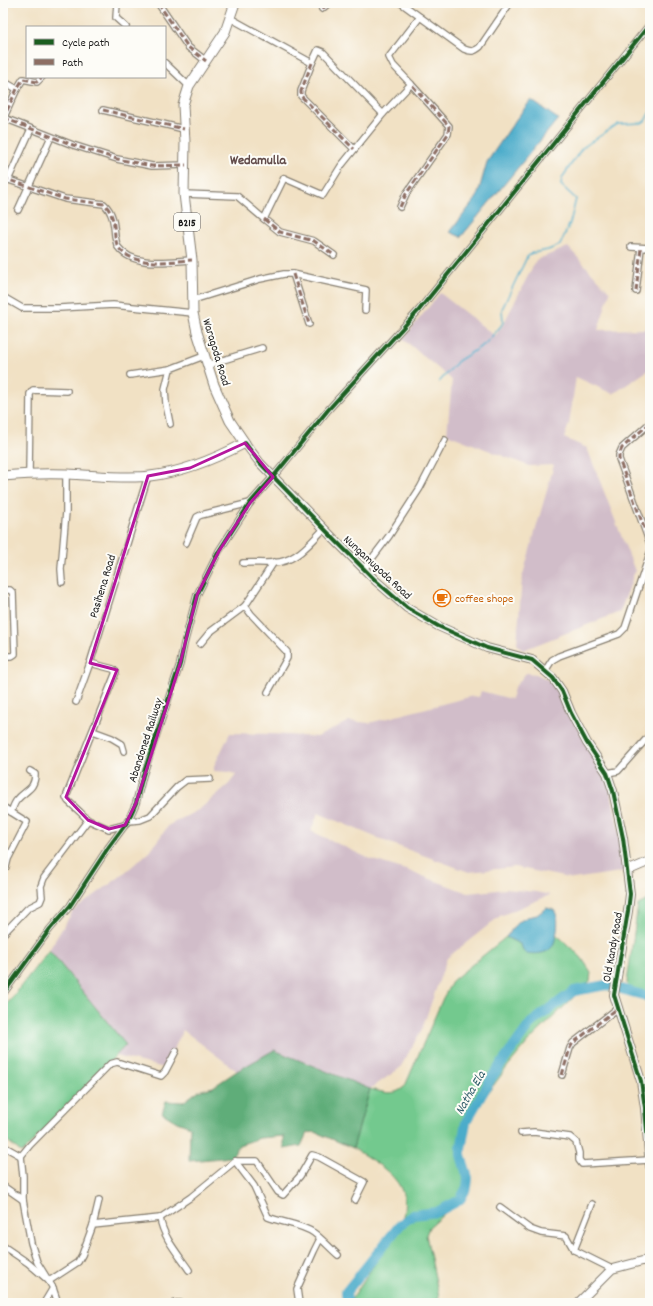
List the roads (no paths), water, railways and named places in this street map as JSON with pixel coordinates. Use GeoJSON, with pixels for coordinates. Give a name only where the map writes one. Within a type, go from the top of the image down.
{"type":"FeatureCollection","features":[{"type":"Feature","properties":{"kind":"main road","name":"Waragoda Road"},"geometry":{"type":"LineString","coordinates":[[235,3],[225,32],[189,86],[183,105],[186,164],[184,194],[192,260],[193,313],[214,386],[230,421],[245,444]]}},
{"type":"Feature","properties":{"kind":"main road"},"geometry":{"type":"LineString","coordinates":[[3,476],[66,474],[119,477],[148,476],[190,468],[245,444]]}},
{"type":"Feature","properties":{"kind":"street"},"geometry":{"type":"LineString","coordinates":[[117,3],[116,18],[125,26]]}},
{"type":"Feature","properties":{"kind":"street"},"geometry":{"type":"LineString","coordinates":[[158,3],[188,47],[206,61]]}},
{"type":"Feature","properties":{"kind":"street"},"geometry":{"type":"LineString","coordinates":[[322,9],[329,3]]}},
{"type":"Feature","properties":{"kind":"street"},"geometry":{"type":"LineString","coordinates":[[401,3],[464,49],[471,52],[476,51],[480,47],[510,3]]}},
{"type":"Feature","properties":{"kind":"street"},"geometry":{"type":"LineString","coordinates":[[400,207],[406,194],[436,154],[448,134],[449,126],[393,65],[389,57],[420,16]]}},
{"type":"Feature","properties":{"kind":"street"},"geometry":{"type":"LineString","coordinates":[[230,18],[312,63]]}},
{"type":"Feature","properties":{"kind":"street","name":"Abandoned Railway"},"geometry":{"type":"LineString","coordinates":[[3,994],[50,929],[70,906],[108,848],[127,823],[136,803],[143,775],[180,664],[197,595],[219,551],[250,503],[328,410],[419,310],[650,24]]}},
{"type":"Feature","properties":{"kind":"street"},"geometry":{"type":"LineString","coordinates":[[354,149],[301,96],[301,91],[318,50],[323,52],[383,114]]}},
{"type":"Feature","properties":{"kind":"street"},"geometry":{"type":"LineString","coordinates":[[166,64],[189,86]]}},
{"type":"Feature","properties":{"kind":"street"},"geometry":{"type":"LineString","coordinates":[[41,78],[37,82],[23,80],[17,89],[3,119],[73,145],[117,159],[152,166],[186,164]]}},
{"type":"Feature","properties":{"kind":"street"},"geometry":{"type":"LineString","coordinates":[[3,80],[17,89]]}},
{"type":"Feature","properties":{"kind":"street"},"geometry":{"type":"LineString","coordinates":[[264,219],[284,178],[323,195],[341,166],[354,149],[383,114],[411,84]]}},
{"type":"Feature","properties":{"kind":"street"},"geometry":{"type":"LineString","coordinates":[[103,110],[184,129]]}},
{"type":"Feature","properties":{"kind":"street"},"geometry":{"type":"LineString","coordinates":[[31,129],[6,179],[65,199],[104,204],[112,218],[117,246],[126,255],[136,260],[192,260]]}},
{"type":"Feature","properties":{"kind":"street"},"geometry":{"type":"LineString","coordinates":[[18,210],[51,137]]}},
{"type":"Feature","properties":{"kind":"street"},"geometry":{"type":"LineString","coordinates":[[184,194],[237,196],[280,232],[314,241],[334,255]]}},
{"type":"Feature","properties":{"kind":"street"},"geometry":{"type":"LineString","coordinates":[[631,247],[650,248]]}},
{"type":"Feature","properties":{"kind":"street"},"geometry":{"type":"LineString","coordinates":[[636,291],[641,248]]}},
{"type":"Feature","properties":{"kind":"street"},"geometry":{"type":"LineString","coordinates":[[193,300],[260,279],[284,274],[292,274],[366,290],[365,310]]}},
{"type":"Feature","properties":{"kind":"street"},"geometry":{"type":"LineString","coordinates":[[292,274],[309,324]]}},
{"type":"Feature","properties":{"kind":"street"},"geometry":{"type":"LineString","coordinates":[[3,297],[22,308],[59,308],[113,305],[193,313]]}},
{"type":"Feature","properties":{"kind":"street"},"geometry":{"type":"LineString","coordinates":[[130,375],[170,369],[262,348]]}},
{"type":"Feature","properties":{"kind":"street"},"geometry":{"type":"LineString","coordinates":[[170,369],[165,389],[170,424]]}},
{"type":"Feature","properties":{"kind":"street"},"geometry":{"type":"LineString","coordinates":[[30,474],[31,391],[67,391]]}},
{"type":"Feature","properties":{"kind":"street"},"geometry":{"type":"LineString","coordinates":[[650,423],[622,448],[619,459],[650,544]]}},
{"type":"Feature","properties":{"kind":"street"},"geometry":{"type":"LineString","coordinates":[[364,569],[389,536],[420,488],[445,440]]}},
{"type":"Feature","properties":{"kind":"street","name":"Nungamugoda Road"},"geometry":{"type":"LineString","coordinates":[[245,444],[273,477],[324,529],[376,581],[407,608],[438,626],[488,648],[532,660],[553,678],[562,691],[571,713],[587,743],[607,773],[613,791],[623,838],[627,871]]}},
{"type":"Feature","properties":{"kind":"street"},"geometry":{"type":"LineString","coordinates":[[62,582],[61,569],[66,512],[66,474]]}},
{"type":"Feature","properties":{"kind":"street","name":"Pasihena Road"},"geometry":{"type":"LineString","coordinates":[[76,702],[90,663],[148,476]]}},
{"type":"Feature","properties":{"kind":"street"},"geometry":{"type":"LineString","coordinates":[[186,543],[197,517],[250,503]]}},
{"type":"Feature","properties":{"kind":"street"},"geometry":{"type":"LineString","coordinates":[[243,563],[279,562],[291,559],[324,529]]}},
{"type":"Feature","properties":{"kind":"street"},"geometry":{"type":"LineString","coordinates":[[545,671],[552,660],[559,656],[619,634],[625,628],[650,553]]}},
{"type":"Feature","properties":{"kind":"street"},"geometry":{"type":"LineString","coordinates":[[200,644],[210,632],[245,606],[274,562]]}},
{"type":"Feature","properties":{"kind":"street"},"geometry":{"type":"LineString","coordinates":[[3,590],[10,590],[13,593],[15,654],[12,656],[3,656]]}},
{"type":"Feature","properties":{"kind":"street"},"geometry":{"type":"LineString","coordinates":[[245,606],[287,652],[287,658],[268,692]]}},
{"type":"Feature","properties":{"kind":"street"},"geometry":{"type":"LineString","coordinates":[[90,663],[113,669],[116,672],[94,731],[66,797],[68,801],[88,820],[109,829],[150,816],[177,787],[186,780],[210,779]]}},
{"type":"Feature","properties":{"kind":"street"},"geometry":{"type":"LineString","coordinates":[[94,731],[112,738],[122,744],[124,751]]}},
{"type":"Feature","properties":{"kind":"street"},"geometry":{"type":"LineString","coordinates":[[607,773],[618,771],[648,737],[650,738]]}},
{"type":"Feature","properties":{"kind":"street"},"geometry":{"type":"LineString","coordinates":[[11,812],[17,800],[29,791],[35,780],[35,774],[30,771]]}},
{"type":"Feature","properties":{"kind":"street"},"geometry":{"type":"LineString","coordinates":[[3,807],[27,822],[8,859],[6,867]]}},
{"type":"Feature","properties":{"kind":"street"},"geometry":{"type":"LineString","coordinates":[[3,934],[28,908],[40,902],[42,897],[41,886],[44,878],[88,820]]}},
{"type":"Feature","properties":{"kind":"street"},"geometry":{"type":"LineString","coordinates":[[627,871],[650,861]]}},
{"type":"Feature","properties":{"kind":"street","name":"Old Kandy Road"},"geometry":{"type":"LineString","coordinates":[[627,871],[630,894],[614,995],[648,1107],[650,1163]]}},
{"type":"Feature","properties":{"kind":"street"},"geometry":{"type":"LineString","coordinates":[[562,1075],[572,1043],[618,1008]]}},
{"type":"Feature","properties":{"kind":"street"},"geometry":{"type":"LineString","coordinates":[[58,1303],[53,1288],[37,1262],[33,1249],[23,1200],[21,1156],[110,1064],[117,1062],[161,1076],[165,1072],[176,1051]]}},
{"type":"Feature","properties":{"kind":"street"},"geometry":{"type":"LineString","coordinates":[[521,1133],[534,1132],[570,1137],[576,1142],[579,1160],[582,1164],[650,1163]]}},
{"type":"Feature","properties":{"kind":"street"},"geometry":{"type":"LineString","coordinates":[[3,1146],[21,1156]]}},
{"type":"Feature","properties":{"kind":"street"},"geometry":{"type":"LineString","coordinates":[[93,1225],[160,1218],[191,1197],[235,1161],[257,1161],[278,1192],[283,1195],[300,1176],[312,1154],[364,1182],[355,1200]]}},
{"type":"Feature","properties":{"kind":"street"},"geometry":{"type":"LineString","coordinates":[[235,1161],[254,1186],[268,1217],[313,1232],[338,1255]]}},
{"type":"Feature","properties":{"kind":"street"},"geometry":{"type":"LineString","coordinates":[[3,1186],[23,1200]]}},
{"type":"Feature","properties":{"kind":"street"},"geometry":{"type":"LineString","coordinates":[[49,1281],[78,1262],[93,1225],[99,1200]]}},
{"type":"Feature","properties":{"kind":"street"},"geometry":{"type":"LineString","coordinates":[[574,1250],[592,1204]]}},
{"type":"Feature","properties":{"kind":"street"},"geometry":{"type":"LineString","coordinates":[[500,1207],[530,1229],[542,1233],[566,1236],[574,1250],[612,1269]]}},
{"type":"Feature","properties":{"kind":"street"},"geometry":{"type":"LineString","coordinates":[[160,1218],[161,1226],[176,1252],[189,1270]]}},
{"type":"Feature","properties":{"kind":"street"},"geometry":{"type":"LineString","coordinates":[[299,1303],[297,1289],[320,1239]]}},
{"type":"Feature","properties":{"kind":"street"},"geometry":{"type":"LineString","coordinates":[[3,1246],[28,1263],[49,1281]]}},
{"type":"Feature","properties":{"kind":"street"},"geometry":{"type":"LineString","coordinates":[[578,1303],[612,1269],[650,1259]]}},
{"type":"Feature","properties":{"kind":"street"},"geometry":{"type":"LineString","coordinates":[[44,1303],[53,1288]]}},
{"type":"Feature","properties":{"kind":"street"},"geometry":{"type":"LineString","coordinates":[[175,1303],[180,1303]]}},
{"type":"Feature","properties":{"kind":"water"},"geometry":{"type":"Polygon","coordinates":[[[531,100],[558,119],[461,237],[450,232],[477,197],[487,162],[531,100]]]}},
{"type":"Feature","properties":{"kind":"water"},"geometry":{"type":"Polygon","coordinates":[[[546,908],[554,910],[558,921],[556,936],[552,947],[543,953],[525,953],[520,944],[506,937],[517,923],[527,917],[537,915],[546,908]]]}},
{"type":"Feature","properties":{"kind":"waterway"},"geometry":{"type":"LineString","coordinates":[[439,382],[458,361],[485,344],[501,326],[503,322],[502,309],[527,257],[532,253],[548,250],[560,245],[570,223],[576,199],[561,185],[562,178],[582,148],[618,124],[642,123],[645,121],[650,112]]}},
{"type":"Feature","properties":{"kind":"waterway","name":"Natha Ela"},"geometry":{"type":"LineString","coordinates":[[347,1303],[346,1292],[400,1225],[413,1215],[437,1212],[460,1200],[467,1187],[468,1178],[461,1155],[466,1122],[492,1077],[531,1023],[574,991],[606,985],[650,997]]}},
{"type":"Feature","properties":{"kind":"place","name":"coffee shope"},"geometry":{"type":"Point","coordinates":[442,598]}},
{"type":"Feature","properties":{"kind":"district","name":"Wedamulla"},"geometry":{"type":"Point","coordinates":[258,159]}}]}
